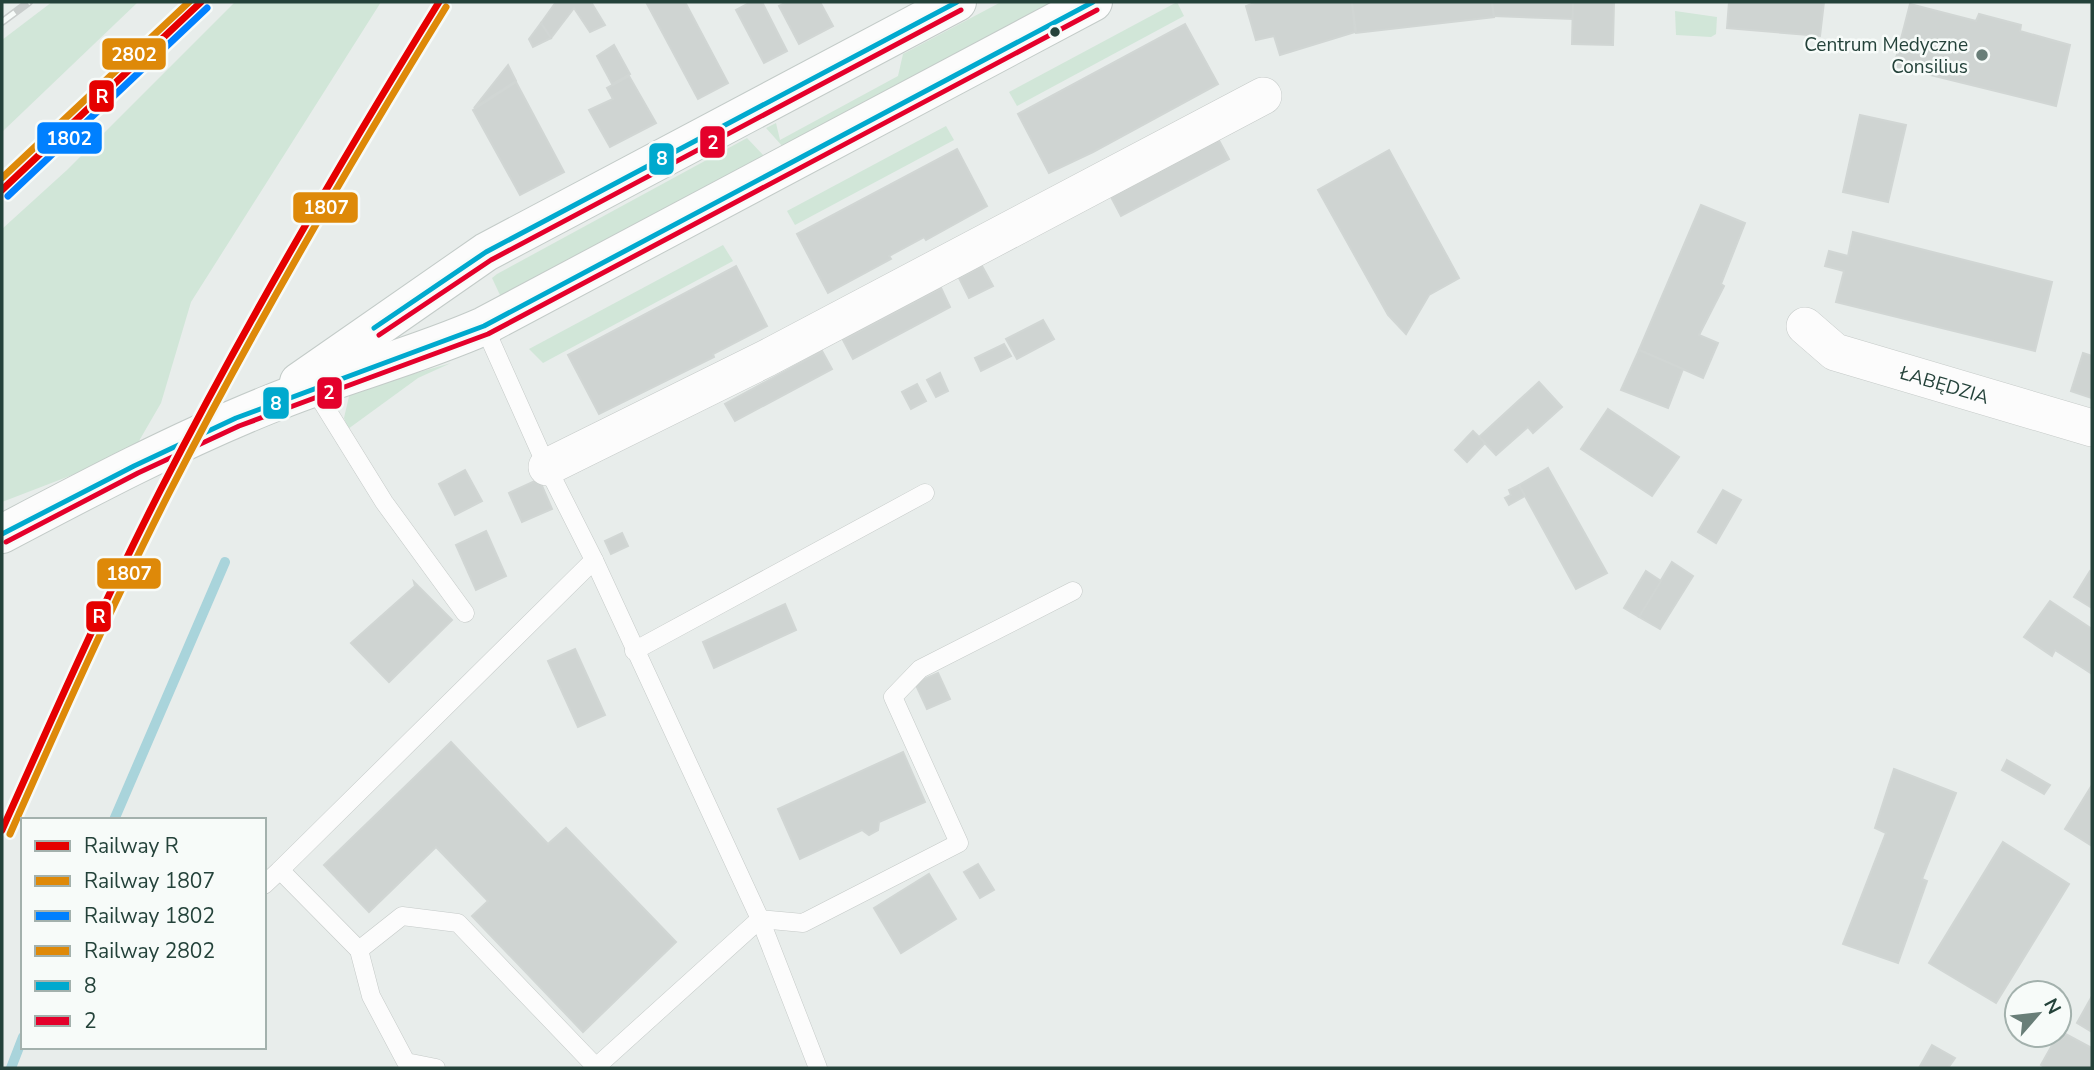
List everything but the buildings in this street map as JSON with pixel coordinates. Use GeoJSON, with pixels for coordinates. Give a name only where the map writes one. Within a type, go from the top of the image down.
{"type":"FeatureCollection","features":[{"type":"Feature","properties":{"kind":"main road"},"geometry":{"type":"LineString","coordinates":[[270,404],[486,252],[957,2]]}},
{"type":"Feature","properties":{"kind":"main road"},"geometry":{"type":"LineString","coordinates":[[2,534],[99,484],[270,404],[431,349],[484,326],[1093,2]]}},
{"type":"Feature","properties":{"kind":"main road"},"geometry":{"type":"LineString","coordinates":[[484,326],[470,293],[469,280],[486,252]]}},
{"type":"Feature","properties":{"kind":"street"},"geometry":{"type":"LineString","coordinates":[[547,467],[767,358],[1263,96]]}},
{"type":"Feature","properties":{"kind":"street","name":"ŁABĘDZIA"},"geometry":{"type":"LineString","coordinates":[[1805,326],[1835,352],[2092,428]]}},
{"type":"Feature","properties":{"kind":"lane"},"geometry":{"type":"LineString","coordinates":[[484,326],[547,467],[594,560],[634,652],[760,919],[818,1068]]}},
{"type":"Feature","properties":{"kind":"lane"},"geometry":{"type":"LineString","coordinates":[[314,389],[384,502],[465,613]]}},
{"type":"Feature","properties":{"kind":"lane"},"geometry":{"type":"LineString","coordinates":[[634,652],[925,493]]}},
{"type":"Feature","properties":{"kind":"lane"},"geometry":{"type":"LineString","coordinates":[[266,883],[594,560]]}},
{"type":"Feature","properties":{"kind":"lane"},"geometry":{"type":"LineString","coordinates":[[359,950],[402,916],[458,923],[596,1068],[760,919],[803,923],[959,843],[893,697],[919,669],[1073,591]]}},
{"type":"Feature","properties":{"kind":"lane"},"geometry":{"type":"LineString","coordinates":[[279,870],[359,950],[371,996],[403,1065],[436,1068]]}},
{"type":"Feature","properties":{"kind":"green space"},"geometry":{"type":"Polygon","coordinates":[[[52,2],[138,2],[2,132],[2,40],[52,2]]]}},
{"type":"Feature","properties":{"kind":"green space"},"geometry":{"type":"Polygon","coordinates":[[[235,2],[381,2],[191,302],[161,403],[139,441],[140,449],[2,502],[2,229],[67,170],[235,2]]]}},
{"type":"Feature","properties":{"kind":"green space"},"geometry":{"type":"Polygon","coordinates":[[[1001,2],[1055,2],[784,148],[766,128],[776,123],[780,140],[898,76],[903,54],[1001,2]]]}},
{"type":"Feature","properties":{"kind":"green space"},"geometry":{"type":"Polygon","coordinates":[[[1177,2],[1184,16],[1017,106],[1009,92],[1177,2]]]}},
{"type":"Feature","properties":{"kind":"green space"},"geometry":{"type":"Polygon","coordinates":[[[1675,11],[1717,17],[1716,34],[1711,37],[1676,35],[1675,11]]]}},
{"type":"Feature","properties":{"kind":"green space"},"geometry":{"type":"Polygon","coordinates":[[[946,126],[954,140],[795,225],[787,211],[946,126]]]}},
{"type":"Feature","properties":{"kind":"green space"},"geometry":{"type":"Polygon","coordinates":[[[747,138],[765,157],[508,295],[500,295],[492,278],[497,274],[747,138]]]}},
{"type":"Feature","properties":{"kind":"green space"},"geometry":{"type":"Polygon","coordinates":[[[723,245],[733,261],[543,363],[529,349],[723,245]]]}},
{"type":"Feature","properties":{"kind":"green space"},"geometry":{"type":"Polygon","coordinates":[[[451,363],[418,378],[348,429],[344,418],[350,392],[451,363]]]}},
{"type":"Feature","properties":{"kind":"waterway"},"geometry":{"type":"LineString","coordinates":[[115,818],[225,562]]}},
{"type":"Feature","properties":{"kind":"waterway"},"geometry":{"type":"LineString","coordinates":[[11,1068],[21,1042]]}},
{"type":"Feature","properties":{"kind":"railway"},"geometry":{"type":"LineString","coordinates":[[2,22],[29,2]]}},
{"type":"Feature","properties":{"kind":"rail line","name":"2802"},"geometry":{"type":"LineString","coordinates":[[2,178],[189,2]]}},
{"type":"Feature","properties":{"kind":"rail line","name":"R"},"geometry":{"type":"LineString","coordinates":[[2,190],[201,2]]}},
{"type":"Feature","properties":{"kind":"rail line","name":"R"},"geometry":{"type":"LineString","coordinates":[[2,830],[119,574],[193,427],[295,243],[439,2]]}},
{"type":"Feature","properties":{"kind":"rail line","name":"1807"},"geometry":{"type":"LineString","coordinates":[[10,834],[107,620],[201,431],[303,247],[446,7]]}},
{"type":"Feature","properties":{"kind":"rail line","name":"1802"},"geometry":{"type":"LineString","coordinates":[[8,196],[207,8]]}},
{"type":"Feature","properties":{"kind":"transit line","name":"8"},"geometry":{"type":"LineString","coordinates":[[374,328],[486,252],[957,2]]}},
{"type":"Feature","properties":{"kind":"transit line","name":"8"},"geometry":{"type":"LineString","coordinates":[[2,534],[134,466],[236,418],[484,326],[1093,2]]}},
{"type":"Feature","properties":{"kind":"transit line","name":"2"},"geometry":{"type":"LineString","coordinates":[[379,335],[491,260],[961,10]]}},
{"type":"Feature","properties":{"kind":"transit line","name":"2"},"geometry":{"type":"LineString","coordinates":[[6,542],[138,473],[239,426],[488,334],[1097,10]]}},
{"type":"Feature","properties":{"kind":"place","name":"Centrum Medyczne Consilius"},"geometry":{"type":"Point","coordinates":[1982,55]}}]}
